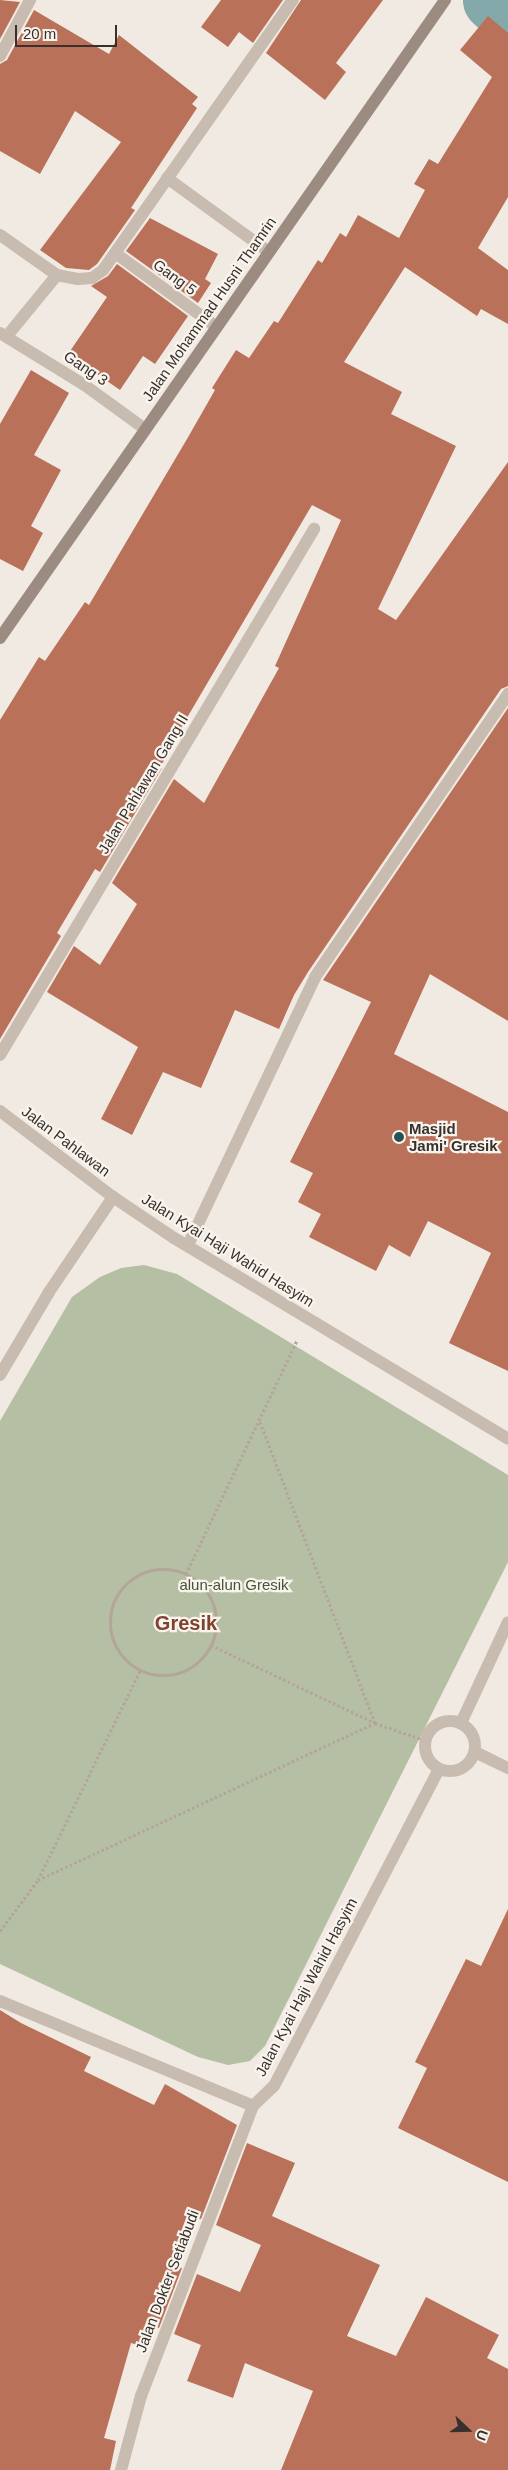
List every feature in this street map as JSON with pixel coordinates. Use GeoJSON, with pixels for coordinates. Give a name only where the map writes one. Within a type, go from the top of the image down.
{"type":"FeatureCollection","features":[{"type":"Feature","properties":{"kind":"main road","name":"Jalan Mohammad Husni Thamrin"},"geometry":{"type":"LineString","coordinates":[[0,638],[443,3]]}},
{"type":"Feature","properties":{"kind":"street"},"geometry":{"type":"LineString","coordinates":[[0,56],[30,0]]}},
{"type":"Feature","properties":{"kind":"street"},"geometry":{"type":"LineString","coordinates":[[0,235],[57,275],[78,279],[92,278],[103,270],[293,0]]}},
{"type":"Feature","properties":{"kind":"street"},"geometry":{"type":"LineString","coordinates":[[167,178],[269,252]]}},
{"type":"Feature","properties":{"kind":"street","name":"Gang 5"},"geometry":{"type":"LineString","coordinates":[[115,253],[217,327]]}},
{"type":"Feature","properties":{"kind":"street"},"geometry":{"type":"LineString","coordinates":[[3,334],[57,275]]}},
{"type":"Feature","properties":{"kind":"street","name":"Gang 3"},"geometry":{"type":"LineString","coordinates":[[3,334],[83,384],[145,429]]}},
{"type":"Feature","properties":{"kind":"street","name":"Jalan Pahlawan Gang II"},"geometry":{"type":"LineString","coordinates":[[0,1055],[314,529]]}},
{"type":"Feature","properties":{"kind":"street"},"geometry":{"type":"LineString","coordinates":[[188,1245],[315,977],[508,694]]}},
{"type":"Feature","properties":{"kind":"street","name":"Jalan Pahlawan"},"geometry":{"type":"LineString","coordinates":[[0,1111],[113,1197]]}},
{"type":"Feature","properties":{"kind":"street"},"geometry":{"type":"LineString","coordinates":[[0,1375],[49,1292],[113,1197]]}},
{"type":"Feature","properties":{"kind":"street","name":"Jalan Kyai Haji Wahid Hasyim"},"geometry":{"type":"LineString","coordinates":[[113,1197],[174,1238],[508,1439]]}},
{"type":"Feature","properties":{"kind":"street"},"geometry":{"type":"LineString","coordinates":[[461,1723],[508,1622]]}},
{"type":"Feature","properties":{"kind":"street"},"geometry":{"type":"LineString","coordinates":[[450,1720],[461,1723],[470,1730],[475,1740],[475,1752],[470,1762],[461,1769],[450,1772],[439,1769],[430,1762],[425,1752],[425,1740],[430,1730],[439,1723],[450,1720]]}},
{"type":"Feature","properties":{"kind":"street"},"geometry":{"type":"LineString","coordinates":[[475,1752],[508,1768]]}},
{"type":"Feature","properties":{"kind":"street","name":"Jalan Kyai Haji Wahid Hasyim"},"geometry":{"type":"LineString","coordinates":[[253,2106],[274,2086],[439,1769]]}},
{"type":"Feature","properties":{"kind":"street"},"geometry":{"type":"LineString","coordinates":[[0,2002],[253,2106]]}},
{"type":"Feature","properties":{"kind":"street","name":"Jalan Dokter Setiabudi"},"geometry":{"type":"LineString","coordinates":[[121,2470],[144,2387],[253,2106]]}},
{"type":"Feature","properties":{"kind":"path"},"geometry":{"type":"LineString","coordinates":[[186,1574],[308,1318]]}},
{"type":"Feature","properties":{"kind":"path"},"geometry":{"type":"LineString","coordinates":[[259,1419],[375,1723]]}},
{"type":"Feature","properties":{"kind":"path"},"geometry":{"type":"LineString","coordinates":[[170,1570],[186,1574],[204,1590],[215,1612],[216,1629],[211,1645],[202,1659],[189,1669],[173,1675],[156,1675],[140,1671],[126,1662],[116,1648],[111,1632],[110,1616],[115,1600],[124,1586],[145,1573],[170,1570]]}},
{"type":"Feature","properties":{"kind":"path"},"geometry":{"type":"LineString","coordinates":[[211,1645],[375,1723],[425,1740]]}},
{"type":"Feature","properties":{"kind":"path"},"geometry":{"type":"LineString","coordinates":[[0,1931],[38,1880],[140,1671]]}},
{"type":"Feature","properties":{"kind":"path"},"geometry":{"type":"LineString","coordinates":[[38,1880],[375,1723]]}},
{"type":"Feature","properties":{"kind":"green space","name":"alun-alun Gresik"},"geometry":{"type":"Polygon","coordinates":[[[144,1265],[177,1274],[508,1475],[508,1562],[265,2046],[250,2061],[228,2065],[198,2057],[0,1964],[0,1421],[72,1297],[100,1277],[121,1268],[144,1265]]]}},
{"type":"Feature","properties":{"kind":"building"},"geometry":{"type":"Polygon","coordinates":[[[0,0],[20,2],[0,39],[0,0]]]}},
{"type":"Feature","properties":{"kind":"building"},"geometry":{"type":"Polygon","coordinates":[[[221,0],[283,0],[253,43],[239,32],[228,47],[201,27],[221,0]]]}},
{"type":"Feature","properties":{"kind":"building"},"geometry":{"type":"Polygon","coordinates":[[[301,0],[383,0],[336,63],[346,72],[325,100],[266,53],[301,0]]]}},
{"type":"Feature","properties":{"kind":"building"},"geometry":{"type":"Polygon","coordinates":[[[34,10],[109,54],[119,35],[198,97],[192,104],[197,108],[131,208],[135,210],[97,264],[89,270],[66,268],[40,250],[121,142],[75,111],[40,174],[0,151],[0,64],[7,60],[34,10]]]}},
{"type":"Feature","properties":{"kind":"building"},"geometry":{"type":"Polygon","coordinates":[[[488,16],[508,33],[508,197],[478,248],[508,270],[508,324],[481,309],[477,316],[405,267],[344,362],[402,392],[391,414],[456,446],[378,609],[396,620],[508,462],[508,686],[501,689],[308,972],[294,995],[279,1029],[235,1010],[201,1088],[163,1072],[132,1135],[101,1119],[138,1047],[47,992],[74,946],[100,965],[137,904],[112,883],[174,779],[204,803],[279,668],[275,666],[341,520],[312,505],[171,745],[173,746],[160,767],[162,768],[100,872],[95,869],[57,933],[61,936],[0,1039],[0,720],[39,657],[45,661],[85,602],[89,605],[187,439],[215,390],[212,388],[236,350],[249,358],[274,321],[278,323],[318,260],[322,263],[340,233],[346,237],[358,215],[399,238],[425,190],[414,184],[429,159],[438,164],[492,77],[460,50],[488,16]]]}},
{"type":"Feature","properties":{"kind":"building"},"geometry":{"type":"Polygon","coordinates":[[[150,218],[218,254],[205,279],[211,283],[198,303],[126,251],[150,218]]]}},
{"type":"Feature","properties":{"kind":"building"},"geometry":{"type":"Polygon","coordinates":[[[117,264],[188,316],[155,364],[143,356],[120,390],[68,354],[107,297],[91,286],[108,276],[117,264]]]}},
{"type":"Feature","properties":{"kind":"building"},"geometry":{"type":"Polygon","coordinates":[[[31,370],[69,393],[34,455],[61,470],[31,526],[43,533],[23,571],[0,559],[0,424],[31,370]]]}},
{"type":"Feature","properties":{"kind":"building"},"geometry":{"type":"Polygon","coordinates":[[[508,708],[508,1021],[430,974],[394,1054],[508,1112],[508,1371],[449,1343],[491,1253],[428,1221],[410,1257],[389,1245],[376,1271],[309,1237],[321,1214],[298,1202],[313,1173],[290,1162],[371,1002],[323,980],[508,708]]]}},
{"type":"Feature","properties":{"kind":"building"},"geometry":{"type":"Polygon","coordinates":[[[508,1909],[508,2182],[398,2128],[427,2068],[415,2062],[466,1959],[481,1966],[508,1909]]]}},
{"type":"Feature","properties":{"kind":"building"},"geometry":{"type":"Polygon","coordinates":[[[0,2010],[21,2023],[91,2057],[84,2071],[154,2105],[165,2084],[237,2125],[201,2219],[198,2218],[173,2264],[182,2268],[159,2328],[149,2323],[141,2346],[131,2343],[104,2438],[116,2441],[110,2470],[0,2470],[0,2010]]]}},
{"type":"Feature","properties":{"kind":"building"},"geometry":{"type":"Polygon","coordinates":[[[247,2143],[295,2163],[272,2216],[380,2265],[347,2336],[396,2356],[426,2297],[499,2335],[487,2358],[508,2369],[508,2470],[281,2470],[313,2391],[245,2363],[233,2398],[187,2381],[201,2345],[174,2334],[197,2274],[240,2292],[261,2245],[216,2225],[247,2143]]]}},
{"type":"Feature","properties":{"kind":"waterway"},"geometry":{"type":"LineString","coordinates":[[493,0],[508,13]]}},
{"type":"Feature","properties":{"kind":"place","name":"Masjid Jami' Gresik"},"geometry":{"type":"Point","coordinates":[399,1137]}},
{"type":"Feature","properties":{"kind":"district","name":"Gresik"},"geometry":{"type":"Point","coordinates":[186,1623]}}]}
